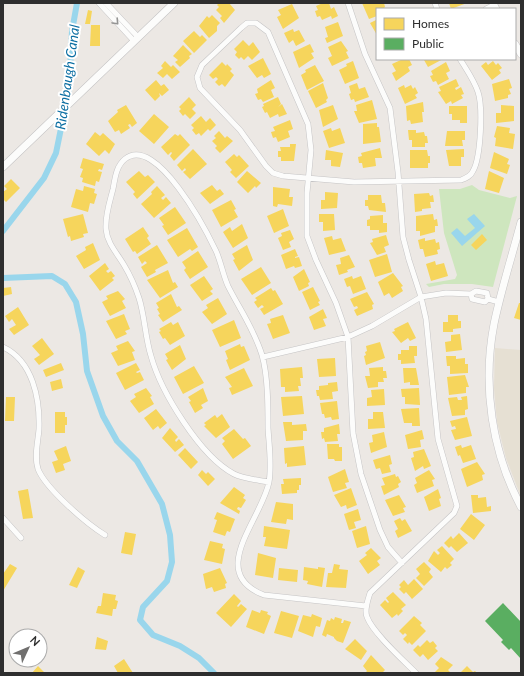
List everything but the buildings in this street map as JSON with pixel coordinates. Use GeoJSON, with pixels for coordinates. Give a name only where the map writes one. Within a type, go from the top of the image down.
{"type":"FeatureCollection","features":[{"type":"Feature","properties":{"kind":"street"},"geometry":{"type":"LineString","coordinates":[[99,3],[136,39]]}},
{"type":"Feature","properties":{"kind":"street"},"geometry":{"type":"LineString","coordinates":[[106,3],[136,39]]}},
{"type":"Feature","properties":{"kind":"street"},"geometry":{"type":"LineString","coordinates":[[3,167],[174,3]]}},
{"type":"Feature","properties":{"kind":"street"},"geometry":{"type":"LineString","coordinates":[[348,3],[366,54],[390,108],[399,181],[403,237],[408,260],[422,297],[430,351],[434,415],[438,438],[457,506],[454,513],[370,593],[366,606],[366,616],[374,628],[416,673]]}},
{"type":"Feature","properties":{"kind":"street"},"geometry":{"type":"LineString","coordinates":[[402,563],[388,547],[380,530],[358,461],[353,433],[348,337],[336,303],[316,260],[307,236],[307,193],[309,177],[311,150],[308,124],[268,32],[256,23],[247,23],[202,65],[197,77],[200,88],[240,130],[266,166],[273,173],[283,176],[309,177],[354,182],[461,180],[470,176],[475,167],[482,122],[478,91],[461,60]]}},
{"type":"Feature","properties":{"kind":"street"},"geometry":{"type":"LineString","coordinates":[[269,482],[235,475],[226,469],[206,450],[188,428],[156,371],[148,344],[140,301],[129,274],[111,246],[106,228],[106,218],[117,171],[124,160],[136,155],[146,156],[154,162],[185,197],[202,224],[216,253],[228,285],[250,324],[263,357],[268,405],[269,482],[241,547],[238,567],[243,582],[252,590],[264,595],[366,606]]}},
{"type":"Feature","properties":{"kind":"street"},"geometry":{"type":"LineString","coordinates":[[521,222],[499,302],[490,354],[490,397],[496,442],[506,473],[521,507]]}},
{"type":"Feature","properties":{"kind":"street"},"geometry":{"type":"LineString","coordinates":[[263,357],[348,337],[372,326],[422,297],[446,293],[471,294],[476,290],[487,293],[488,299]]}},
{"type":"Feature","properties":{"kind":"street"},"geometry":{"type":"LineString","coordinates":[[471,294],[472,299],[485,302],[488,299],[499,302]]}},
{"type":"Feature","properties":{"kind":"street"},"geometry":{"type":"LineString","coordinates":[[3,347],[9,350],[21,361],[35,386],[39,407],[36,458],[42,476],[47,483],[91,526],[105,535]]}},
{"type":"Feature","properties":{"kind":"street"},"geometry":{"type":"LineString","coordinates":[[3,518],[21,538]]}},
{"type":"Feature","properties":{"kind":"shaded area"},"geometry":{"type":"Polygon","coordinates":[[[495,348],[521,350],[521,497],[506,458],[497,422],[494,388],[495,348]]]}},
{"type":"Feature","properties":{"kind":"green space"},"geometry":{"type":"Polygon","coordinates":[[[472,185],[479,190],[510,198],[517,196],[493,287],[472,284],[444,284],[429,287],[426,284],[455,279],[457,275],[444,233],[439,189],[460,189],[472,185]]]}},
{"type":"Feature","properties":{"kind":"water"},"geometry":{"type":"Polygon","coordinates":[[[474,214],[485,226],[462,246],[451,233],[457,228],[465,236],[475,228],[467,219],[474,214]]]}},
{"type":"Feature","properties":{"kind":"waterway","name":"Ridenbaugh Canal"},"geometry":{"type":"LineString","coordinates":[[3,231],[44,178],[56,153],[69,89],[72,31],[77,3]]}},
{"type":"Feature","properties":{"kind":"waterway","name":"Ridenbaugh Canal"},"geometry":{"type":"LineString","coordinates":[[3,278],[52,276],[65,284],[76,302],[83,334],[87,371],[103,416],[117,441],[137,461],[162,504],[170,535],[172,562],[167,581],[143,607],[140,620],[153,635],[180,646],[199,658],[214,673]]}}]}
